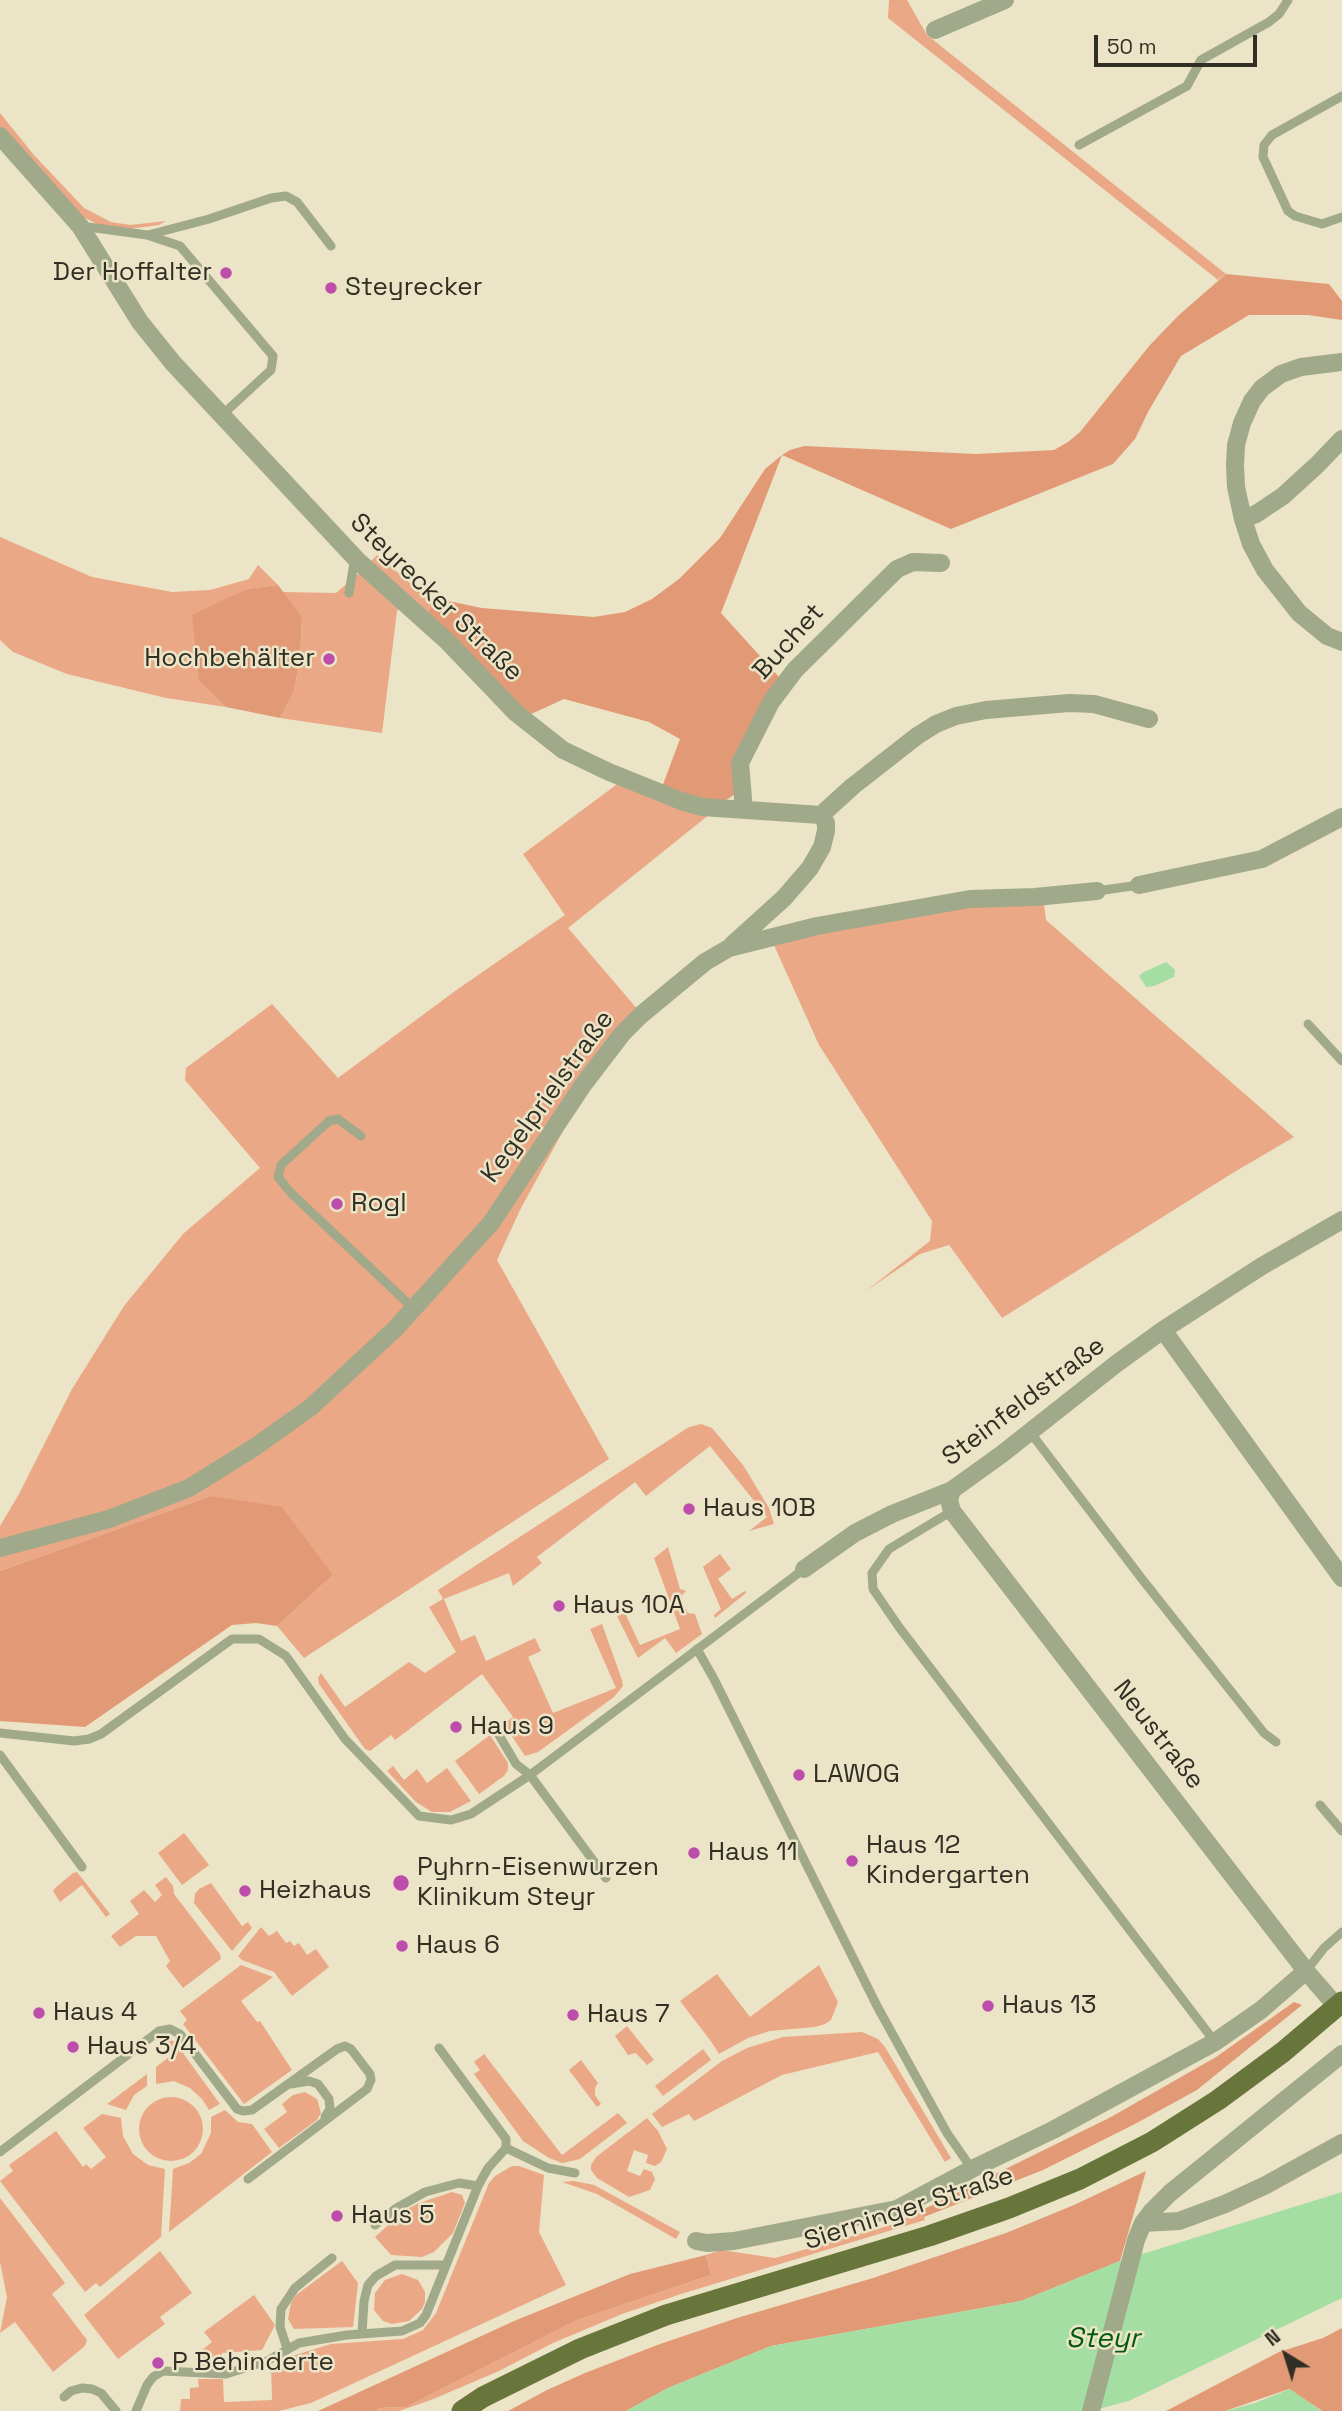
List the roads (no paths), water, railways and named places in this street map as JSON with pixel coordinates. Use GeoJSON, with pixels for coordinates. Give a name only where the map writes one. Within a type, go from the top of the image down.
{"type":"FeatureCollection","features":[{"type":"Feature","properties":{"kind":"main road","name":"Sierninger Straße"},"geometry":{"type":"LineString","coordinates":[[462,2411],[483,2397],[580,2349],[666,2315],[929,2236],[1080,2179],[1153,2142],[1218,2100],[1283,2052],[1340,2004]]}},
{"type":"Feature","properties":{"kind":"street"},"geometry":{"type":"LineString","coordinates":[[935,30],[1005,0]]}},
{"type":"Feature","properties":{"kind":"street","name":"Steyrecker Straße"},"geometry":{"type":"LineString","coordinates":[[0,136],[80,226],[140,323],[173,363],[355,557],[447,641],[516,713],[563,751],[681,801],[702,807],[821,815]]}},
{"type":"Feature","properties":{"kind":"street"},"geometry":{"type":"LineString","coordinates":[[1342,362],[1319,363],[1281,374],[1262,388],[1252,401],[1236,445],[1236,487],[1251,544],[1279,589],[1299,613],[1315,627],[1342,642]]}},
{"type":"Feature","properties":{"kind":"street"},"geometry":{"type":"LineString","coordinates":[[1243,519],[1267,508],[1283,496],[1342,439]]}},
{"type":"Feature","properties":{"kind":"street","name":"Buchet"},"geometry":{"type":"LineString","coordinates":[[744,810],[740,762],[771,702],[795,670],[897,569],[914,562],[941,563]]}},
{"type":"Feature","properties":{"kind":"street"},"geometry":{"type":"LineString","coordinates":[[729,948],[784,898],[810,868],[822,847],[826,831],[826,823],[821,815],[853,786],[936,724],[986,710],[1069,703],[1104,706],[1149,719]]}},
{"type":"Feature","properties":{"kind":"street","name":"Kegelprielstraße"},"geometry":{"type":"LineString","coordinates":[[1139,886],[1262,859],[1342,817]]}},
{"type":"Feature","properties":{"kind":"street","name":"Kegelprielstraße"},"geometry":{"type":"LineString","coordinates":[[0,1548],[109,1519],[189,1488],[255,1447],[311,1407],[376,1348],[491,1223],[583,1085],[622,1034],[705,962],[729,948],[817,926],[970,899],[1097,891]]}},
{"type":"Feature","properties":{"kind":"street","name":"Steinfeldstraße"},"geometry":{"type":"LineString","coordinates":[[804,1569],[855,1533],[892,1514],[952,1490],[1163,1330],[1262,1266],[1342,1220]]}},
{"type":"Feature","properties":{"kind":"street"},"geometry":{"type":"LineString","coordinates":[[1163,1330],[1342,1578]]}},
{"type":"Feature","properties":{"kind":"street"},"geometry":{"type":"LineString","coordinates":[[952,1490],[949,1500],[952,1511]]}},
{"type":"Feature","properties":{"kind":"street","name":"Neustraße"},"geometry":{"type":"LineString","coordinates":[[952,1511],[1306,1971],[1340,2004]]}},
{"type":"Feature","properties":{"kind":"street"},"geometry":{"type":"LineString","coordinates":[[696,2241],[734,2241],[897,2209],[1053,2130],[1215,2042],[1261,2010],[1306,1971]]}},
{"type":"Feature","properties":{"kind":"street"},"geometry":{"type":"LineString","coordinates":[[1091,2411],[1140,2232],[1170,2193],[1342,2054]]}},
{"type":"Feature","properties":{"kind":"street"},"geometry":{"type":"LineString","coordinates":[[1140,2232],[1225,2204],[1266,2185],[1342,2143]]}},
{"type":"Feature","properties":{"kind":"lane"},"geometry":{"type":"LineString","coordinates":[[1079,145],[1187,86],[1201,60],[1269,22],[1279,14],[1288,0]]}},
{"type":"Feature","properties":{"kind":"lane"},"geometry":{"type":"LineString","coordinates":[[1342,96],[1272,135],[1264,145],[1263,157],[1288,211],[1295,216],[1322,224],[1342,217]]}},
{"type":"Feature","properties":{"kind":"lane"},"geometry":{"type":"LineString","coordinates":[[147,235],[209,219],[271,198],[286,196],[297,202],[331,246]]}},
{"type":"Feature","properties":{"kind":"lane"},"geometry":{"type":"LineString","coordinates":[[80,226],[147,235],[180,246],[273,356],[271,370],[221,415]]}},
{"type":"Feature","properties":{"kind":"lane"},"geometry":{"type":"LineString","coordinates":[[348,593],[355,557]]}},
{"type":"Feature","properties":{"kind":"lane","name":"Kegelprielstraße"},"geometry":{"type":"LineString","coordinates":[[1097,891],[1139,886]]}},
{"type":"Feature","properties":{"kind":"lane"},"geometry":{"type":"LineString","coordinates":[[1308,1024],[1342,1061]]}},
{"type":"Feature","properties":{"kind":"lane"},"geometry":{"type":"LineString","coordinates":[[361,1136],[338,1119],[329,1121],[281,1165],[278,1177],[290,1193],[414,1309]]}},
{"type":"Feature","properties":{"kind":"lane"},"geometry":{"type":"LineString","coordinates":[[1030,1432],[1248,1713],[1264,1733],[1276,1742]]}},
{"type":"Feature","properties":{"kind":"lane"},"geometry":{"type":"LineString","coordinates":[[952,1511],[889,1549],[872,1573],[873,1589],[899,1627],[1215,2042]]}},
{"type":"Feature","properties":{"kind":"lane"},"geometry":{"type":"LineString","coordinates":[[0,1734],[74,1741],[89,1739],[101,1734],[232,1639],[259,1639],[286,1656],[345,1739],[419,1816],[451,1820],[471,1814],[530,1775],[804,1569]]}},
{"type":"Feature","properties":{"kind":"lane"},"geometry":{"type":"LineString","coordinates":[[697,1649],[877,2006],[947,2133],[972,2169]]}},
{"type":"Feature","properties":{"kind":"lane"},"geometry":{"type":"LineString","coordinates":[[496,1730],[516,1763],[530,1775],[606,1878]]}},
{"type":"Feature","properties":{"kind":"lane"},"geometry":{"type":"LineString","coordinates":[[0,1755],[82,1867]]}},
{"type":"Feature","properties":{"kind":"lane"},"geometry":{"type":"LineString","coordinates":[[1320,1805],[1342,1831]]}},
{"type":"Feature","properties":{"kind":"lane"},"geometry":{"type":"LineString","coordinates":[[1306,1971],[1324,1948],[1342,1932]]}},
{"type":"Feature","properties":{"kind":"lane"},"geometry":{"type":"LineString","coordinates":[[0,2151],[159,2031],[170,2029],[180,2034],[237,2109],[243,2111],[252,2110],[337,2049],[345,2046],[351,2049],[370,2074],[371,2080],[367,2089],[248,2179]]}},
{"type":"Feature","properties":{"kind":"lane"},"geometry":{"type":"LineString","coordinates":[[136,2411],[147,2385],[163,2371],[226,2374],[267,2361],[287,2348],[311,2340],[402,2331],[420,2323],[432,2303],[478,2186],[488,2168],[506,2148],[503,2132],[439,2048]]}},
{"type":"Feature","properties":{"kind":"lane"},"geometry":{"type":"LineString","coordinates":[[287,2085],[309,2081],[318,2084],[329,2099],[330,2109],[320,2125]]}},
{"type":"Feature","properties":{"kind":"lane"},"geometry":{"type":"LineString","coordinates":[[506,2148],[548,2168],[575,2173]]}},
{"type":"Feature","properties":{"kind":"lane"},"geometry":{"type":"LineString","coordinates":[[375,2225],[425,2192],[459,2183],[478,2186]]}},
{"type":"Feature","properties":{"kind":"lane"},"geometry":{"type":"LineString","coordinates":[[287,2348],[280,2327],[281,2309],[295,2288],[332,2258]]}},
{"type":"Feature","properties":{"kind":"lane"},"geometry":{"type":"LineString","coordinates":[[362,2334],[364,2301],[368,2285],[376,2276],[395,2265],[445,2265]]}},
{"type":"Feature","properties":{"kind":"lane"},"geometry":{"type":"LineString","coordinates":[[64,2397],[71,2391],[92,2389],[100,2393],[116,2411]]}},
{"type":"Feature","properties":{"kind":"water"},"geometry":{"type":"Polygon","coordinates":[[[1166,962],[1175,970],[1174,977],[1146,987],[1139,976],[1166,962]]]}},
{"type":"Feature","properties":{"kind":"water","name":"Steyr"},"geometry":{"type":"Polygon","coordinates":[[[1342,2192],[1342,2298],[1129,2401],[1090,2411],[626,2411],[668,2388],[771,2346],[1021,2301],[1120,2261],[1342,2192]]]}},
{"type":"Feature","properties":{"kind":"water"},"geometry":{"type":"Polygon","coordinates":[[[1290,2389],[1321,2411],[1225,2411],[1255,2403],[1290,2389]]]}},
{"type":"Feature","properties":{"kind":"place","name":"Der Hoffalter"},"geometry":{"type":"Point","coordinates":[226,273]}},
{"type":"Feature","properties":{"kind":"place","name":"Steyrecker"},"geometry":{"type":"Point","coordinates":[331,288]}},
{"type":"Feature","properties":{"kind":"place","name":"Hochbehälter"},"geometry":{"type":"Point","coordinates":[329,659]}},
{"type":"Feature","properties":{"kind":"place","name":"Rogl"},"geometry":{"type":"Point","coordinates":[337,1204]}},
{"type":"Feature","properties":{"kind":"place","name":"Haus 10B"},"geometry":{"type":"Point","coordinates":[689,1509]}},
{"type":"Feature","properties":{"kind":"place","name":"Haus 10A"},"geometry":{"type":"Point","coordinates":[559,1606]}},
{"type":"Feature","properties":{"kind":"place","name":"Haus 9"},"geometry":{"type":"Point","coordinates":[456,1727]}},
{"type":"Feature","properties":{"kind":"place","name":"LAWOG"},"geometry":{"type":"Point","coordinates":[799,1775]}},
{"type":"Feature","properties":{"kind":"place","name":"Haus 11"},"geometry":{"type":"Point","coordinates":[694,1853]}},
{"type":"Feature","properties":{"kind":"place","name":"Haus 12 Kindergarten"},"geometry":{"type":"Point","coordinates":[852,1861]}},
{"type":"Feature","properties":{"kind":"place","name":"Pyhrn-Eisenwurzen Klinikum Steyr"},"geometry":{"type":"Point","coordinates":[401,1883]}},
{"type":"Feature","properties":{"kind":"place","name":"Heizhaus"},"geometry":{"type":"Point","coordinates":[245,1891]}},
{"type":"Feature","properties":{"kind":"place","name":"Haus 6"},"geometry":{"type":"Point","coordinates":[402,1946]}},
{"type":"Feature","properties":{"kind":"place","name":"Haus 13"},"geometry":{"type":"Point","coordinates":[988,2006]}},
{"type":"Feature","properties":{"kind":"place","name":"Haus 4"},"geometry":{"type":"Point","coordinates":[39,2013]}},
{"type":"Feature","properties":{"kind":"place","name":"Haus 7"},"geometry":{"type":"Point","coordinates":[573,2015]}},
{"type":"Feature","properties":{"kind":"place","name":"Haus 3/4"},"geometry":{"type":"Point","coordinates":[73,2047]}},
{"type":"Feature","properties":{"kind":"place","name":"Haus 5"},"geometry":{"type":"Point","coordinates":[337,2216]}},
{"type":"Feature","properties":{"kind":"place","name":"P Behinderte"},"geometry":{"type":"Point","coordinates":[158,2363]}}]}
